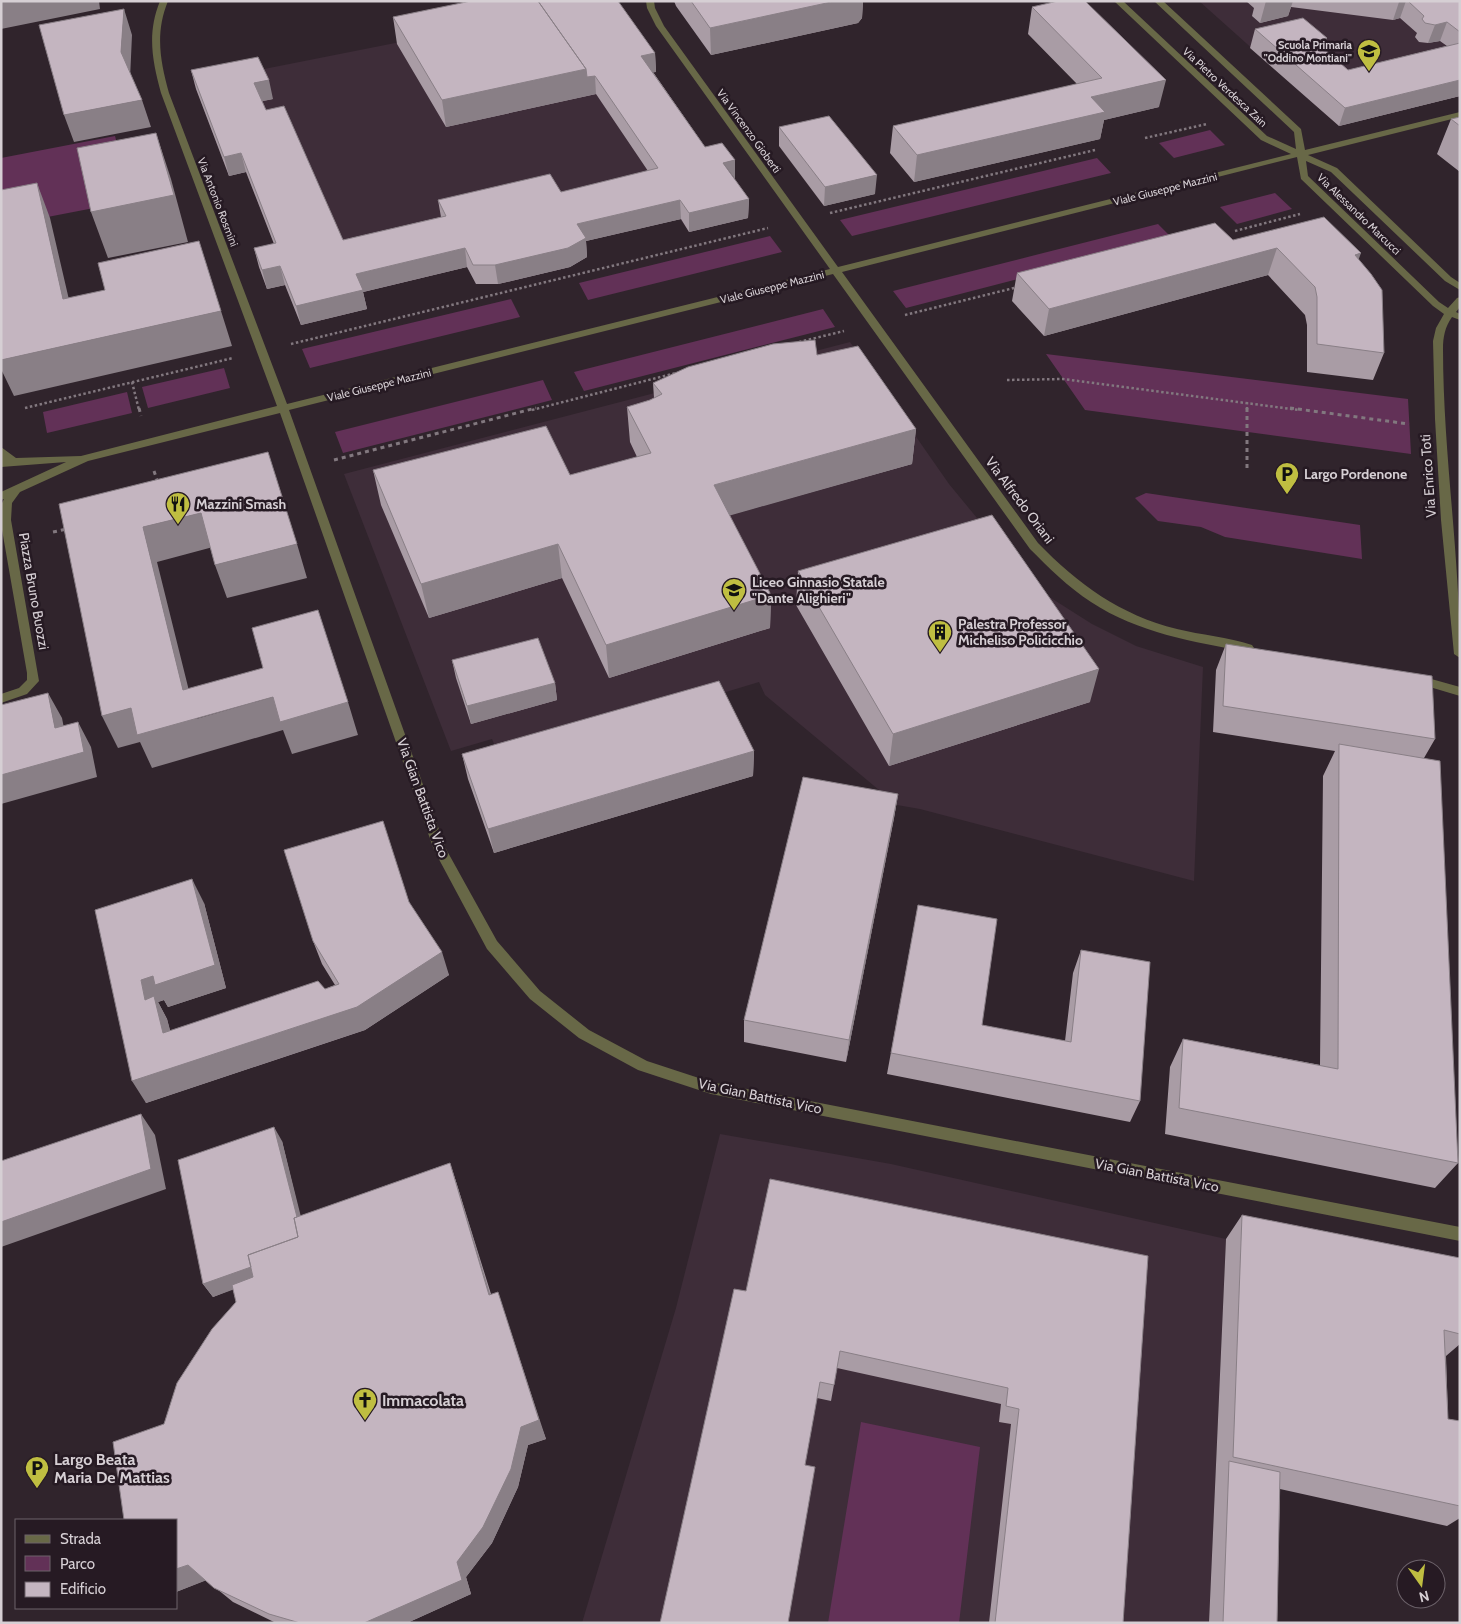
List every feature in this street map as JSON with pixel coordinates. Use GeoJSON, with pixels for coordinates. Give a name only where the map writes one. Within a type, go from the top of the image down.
{"type":"FeatureCollection","features":[{"type":"Feature","properties":{"kind":"street","name":"Via Antonio Rosmini"},"geometry":{"type":"LineString","coordinates":[[164,1],[154,28],[156,58],[165,93],[284,408]]}},
{"type":"Feature","properties":{"kind":"street","name":"Via Vincenzo Gioberti"},"geometry":{"type":"LineString","coordinates":[[650,1],[651,8],[660,26],[835,271]]}},
{"type":"Feature","properties":{"kind":"street","name":"Via Pietro Verdesca Zain"},"geometry":{"type":"LineString","coordinates":[[1118,1],[1264,138],[1301,155]]}},
{"type":"Feature","properties":{"kind":"street","name":"Via Pietro Verdesca Zain"},"geometry":{"type":"LineString","coordinates":[[1159,2],[1298,131],[1301,155]]}},
{"type":"Feature","properties":{"kind":"street","name":"Viale Giuseppe Mazzini"},"geometry":{"type":"LineString","coordinates":[[16,489],[85,458],[1460,114]]}},
{"type":"Feature","properties":{"kind":"street","name":"Via Alessandro Marcucci"},"geometry":{"type":"LineString","coordinates":[[1301,155],[1304,177],[1436,304],[1454,315]]}},
{"type":"Feature","properties":{"kind":"street","name":"Via Alessandro Marcucci"},"geometry":{"type":"LineString","coordinates":[[1301,155],[1334,170],[1448,278],[1460,287]]}},
{"type":"Feature","properties":{"kind":"street","name":"Via Alfredo Oriani"},"geometry":{"type":"LineString","coordinates":[[835,271],[1034,546],[1065,577],[1105,606],[1142,622],[1191,637],[1263,651]]}},
{"type":"Feature","properties":{"kind":"street","name":"Via Enrico Toti"},"geometry":{"type":"LineString","coordinates":[[1460,300],[1454,315],[1440,330],[1440,428],[1444,497],[1460,654]]}},
{"type":"Feature","properties":{"kind":"street","name":"Via Gian Battista Vico"},"geometry":{"type":"LineString","coordinates":[[284,408],[440,850],[492,945],[535,995],[584,1034],[644,1066],[711,1088],[1460,1234]]}},
{"type":"Feature","properties":{"kind":"street"},"geometry":{"type":"LineString","coordinates":[[1,450],[4,456],[14,462]]}},
{"type":"Feature","properties":{"kind":"street","name":"Viale Giuseppe Mazzini"},"geometry":{"type":"LineString","coordinates":[[14,462],[85,458]]}},
{"type":"Feature","properties":{"kind":"street"},"geometry":{"type":"LineString","coordinates":[[1,463],[14,462]]}},
{"type":"Feature","properties":{"kind":"street"},"geometry":{"type":"LineString","coordinates":[[1,496],[16,489]]}},
{"type":"Feature","properties":{"kind":"street","name":"Piazza Bruno Buozzi"},"geometry":{"type":"LineString","coordinates":[[1,699],[23,691],[33,681],[6,520],[7,503],[16,489]]}},
{"type":"Feature","properties":{"kind":"street"},"geometry":{"type":"LineString","coordinates":[[1409,676],[1460,692]]}},
{"type":"Feature","properties":{"kind":"path"},"geometry":{"type":"LineString","coordinates":[[1144,138],[1212,122]]}},
{"type":"Feature","properties":{"kind":"path"},"geometry":{"type":"LineString","coordinates":[[827,214],[1095,150]]}},
{"type":"Feature","properties":{"kind":"path"},"geometry":{"type":"LineString","coordinates":[[1235,231],[1335,206]]}},
{"type":"Feature","properties":{"kind":"path"},"geometry":{"type":"LineString","coordinates":[[290,344],[772,227]]}},
{"type":"Feature","properties":{"kind":"path"},"geometry":{"type":"LineString","coordinates":[[901,316],[1023,285]]}},
{"type":"Feature","properties":{"kind":"path"},"geometry":{"type":"LineString","coordinates":[[796,342],[844,330]]}},
{"type":"Feature","properties":{"kind":"path"},"geometry":{"type":"LineString","coordinates":[[25,408],[233,358]]}},
{"type":"Feature","properties":{"kind":"path"},"geometry":{"type":"LineString","coordinates":[[334,460],[682,372]]}},
{"type":"Feature","properties":{"kind":"path"},"geometry":{"type":"LineString","coordinates":[[1008,380],[1063,378],[1440,428]]}},
{"type":"Feature","properties":{"kind":"path"},"geometry":{"type":"LineString","coordinates":[[132,382],[141,416]]}},
{"type":"Feature","properties":{"kind":"path"},"geometry":{"type":"LineString","coordinates":[[1247,402],[1247,469]]}},
{"type":"Feature","properties":{"kind":"path"},"geometry":{"type":"LineString","coordinates":[[154,471],[159,488]]}},
{"type":"Feature","properties":{"kind":"path"},"geometry":{"type":"LineString","coordinates":[[53,532],[71,528]]}},
{"type":"Feature","properties":{"kind":"shaded area"},"geometry":{"type":"Polygon","coordinates":[[[607,1],[656,72],[643,74],[705,166],[722,162],[735,179],[724,181],[748,218],[689,232],[680,219],[580,242],[587,257],[570,267],[498,284],[476,284],[467,267],[360,293],[367,309],[301,325],[285,285],[267,289],[259,267],[281,261],[246,172],[229,176],[194,83],[607,1]]]}},
{"type":"Feature","properties":{"kind":"shaded area","name":"Scuola Primaria \"Oddino Montiani\""},"geometry":{"type":"Polygon","coordinates":[[[1199,1],[1442,1],[1460,15],[1460,96],[1339,126],[1199,1]]]}},
{"type":"Feature","properties":{"kind":"shaded area","name":"Liceo Ginnasio Statale \"Dante Alighieri\""},"geometry":{"type":"Polygon","coordinates":[[[850,342],[949,484],[1028,580],[1051,598],[1092,624],[1136,646],[1203,667],[1194,881],[920,809],[897,805],[765,695],[759,682],[501,760],[492,739],[451,751],[344,474],[850,342]]]}},
{"type":"Feature","properties":{"kind":"shaded area"},"geometry":{"type":"Polygon","coordinates":[[[720,1134],[891,1164],[1226,1239],[1209,1623],[582,1623],[676,1308],[720,1134]]]}},
{"type":"Feature","properties":{"kind":"green space"},"geometry":{"type":"Polygon","coordinates":[[[1210,130],[1225,145],[1174,158],[1159,143],[1210,130]]]}},
{"type":"Feature","properties":{"kind":"green space"},"geometry":{"type":"Polygon","coordinates":[[[115,136],[128,185],[94,208],[1,226],[1,158],[115,136]]]}},
{"type":"Feature","properties":{"kind":"green space"},"geometry":{"type":"Polygon","coordinates":[[[1097,158],[1111,173],[852,236],[840,220],[1097,158]]]}},
{"type":"Feature","properties":{"kind":"green space"},"geometry":{"type":"Polygon","coordinates":[[[1275,193],[1292,209],[1237,224],[1220,207],[1275,193]]]}},
{"type":"Feature","properties":{"kind":"green space"},"geometry":{"type":"Polygon","coordinates":[[[1158,224],[1173,239],[906,308],[893,291],[1158,224]]]}},
{"type":"Feature","properties":{"kind":"green space"},"geometry":{"type":"Polygon","coordinates":[[[770,236],[782,252],[588,300],[579,283],[770,236]]]}},
{"type":"Feature","properties":{"kind":"green space"},"geometry":{"type":"Polygon","coordinates":[[[511,299],[520,317],[310,368],[302,349],[511,299]]]}},
{"type":"Feature","properties":{"kind":"green space"},"geometry":{"type":"Polygon","coordinates":[[[823,309],[835,327],[584,391],[574,372],[823,309]]]}},
{"type":"Feature","properties":{"kind":"green space"},"geometry":{"type":"Polygon","coordinates":[[[1046,354],[1408,399],[1411,454],[1085,410],[1046,354]]]}},
{"type":"Feature","properties":{"kind":"green space"},"geometry":{"type":"Polygon","coordinates":[[[224,368],[230,388],[148,408],[142,387],[224,368]]]}},
{"type":"Feature","properties":{"kind":"green space"},"geometry":{"type":"Polygon","coordinates":[[[543,380],[552,400],[343,453],[335,432],[543,380]]]}},
{"type":"Feature","properties":{"kind":"green space"},"geometry":{"type":"Polygon","coordinates":[[[127,392],[132,413],[47,433],[43,412],[127,392]]]}},
{"type":"Feature","properties":{"kind":"green space"},"geometry":{"type":"Polygon","coordinates":[[[1146,493],[1360,525],[1362,559],[1225,537],[1201,527],[1158,521],[1135,498],[1146,493]]]}},
{"type":"Feature","properties":{"kind":"green space"},"geometry":{"type":"Polygon","coordinates":[[[861,1422],[980,1447],[959,1623],[828,1623],[861,1422]]]}},
{"type":"Feature","properties":{"kind":"building"},"geometry":{"type":"Polygon","coordinates":[[[471,1],[538,1],[586,69],[442,100],[393,17],[471,1]]]}},
{"type":"Feature","properties":{"kind":"building"},"geometry":{"type":"Polygon","coordinates":[[[538,1],[618,1],[655,53],[641,56],[705,147],[722,143],[735,160],[723,163],[749,199],[689,213],[680,200],[577,224],[586,238],[568,248],[495,265],[473,265],[465,248],[356,274],[363,290],[296,306],[280,266],[262,270],[254,248],[276,243],[241,153],[224,157],[191,70],[258,57],[269,80],[254,83],[266,110],[284,106],[343,240],[446,216],[438,200],[550,174],[561,192],[658,168],[595,76],[587,77],[586,69],[538,1]]]}},
{"type":"Feature","properties":{"kind":"building"},"geometry":{"type":"Polygon","coordinates":[[[691,1],[836,1],[710,28],[691,1]]]}},
{"type":"Feature","properties":{"kind":"building"},"geometry":{"type":"Polygon","coordinates":[[[1058,1],[1085,1],[1166,80],[1091,97],[1105,112],[917,155],[893,126],[1102,78],[1032,7],[1058,1]]]}},
{"type":"Feature","properties":{"kind":"building"},"geometry":{"type":"Polygon","coordinates":[[[1408,1],[1460,1],[1460,32],[1447,22],[1435,25],[1425,23],[1422,19],[1424,16],[1408,1]]]}},
{"type":"Feature","properties":{"kind":"building"},"geometry":{"type":"Polygon","coordinates":[[[124,9],[121,52],[142,100],[64,115],[39,25],[124,9]]]}},
{"type":"Feature","properties":{"kind":"building"},"geometry":{"type":"Polygon","coordinates":[[[1303,18],[1327,38],[1315,41],[1348,70],[1460,43],[1460,80],[1345,108],[1255,29],[1303,18]]]}},
{"type":"Feature","properties":{"kind":"building"},"geometry":{"type":"Polygon","coordinates":[[[829,116],[877,175],[825,187],[779,127],[829,116]]]}},
{"type":"Feature","properties":{"kind":"building"},"geometry":{"type":"Polygon","coordinates":[[[1460,117],[1460,126],[1451,119],[1460,117]]]}},
{"type":"Feature","properties":{"kind":"building"},"geometry":{"type":"Polygon","coordinates":[[[156,133],[174,195],[91,212],[77,148],[156,133]]]}},
{"type":"Feature","properties":{"kind":"building"},"geometry":{"type":"Polygon","coordinates":[[[37,183],[63,299],[105,290],[98,263],[199,241],[221,311],[1,360],[1,190],[37,183]]]}},
{"type":"Feature","properties":{"kind":"building"},"geometry":{"type":"Polygon","coordinates":[[[1324,217],[1361,253],[1355,255],[1382,290],[1384,353],[1317,344],[1317,297],[1315,287],[1277,248],[1049,309],[1017,273],[1215,223],[1233,240],[1324,217]]]}},
{"type":"Feature","properties":{"kind":"building"},"geometry":{"type":"Polygon","coordinates":[[[815,340],[817,355],[858,346],[916,429],[714,485],[771,595],[606,645],[558,544],[421,584],[373,470],[546,426],[570,475],[651,453],[627,407],[662,394],[653,383],[688,367],[773,344],[815,340]]]}},
{"type":"Feature","properties":{"kind":"building"},"geometry":{"type":"Polygon","coordinates":[[[268,452],[297,544],[215,565],[201,513],[143,527],[183,690],[263,668],[252,628],[318,610],[348,702],[280,722],[273,697],[137,735],[131,708],[102,716],[59,504],[268,452]]]}},
{"type":"Feature","properties":{"kind":"building","name":"Palestra Professor Micheliso Policicchio"},"geometry":{"type":"Polygon","coordinates":[[[992,515],[1099,669],[893,734],[798,571],[992,515]]]}},
{"type":"Feature","properties":{"kind":"building"},"geometry":{"type":"Polygon","coordinates":[[[538,638],[555,683],[467,706],[452,660],[538,638]]]}},
{"type":"Feature","properties":{"kind":"building"},"geometry":{"type":"Polygon","coordinates":[[[1226,644],[1432,676],[1435,739],[1223,706],[1226,644]]]}},
{"type":"Feature","properties":{"kind":"building"},"geometry":{"type":"Polygon","coordinates":[[[719,681],[754,751],[488,829],[462,754],[719,681]]]}},
{"type":"Feature","properties":{"kind":"building"},"geometry":{"type":"Polygon","coordinates":[[[48,693],[55,728],[78,722],[84,752],[1,775],[1,705],[48,693]]]}},
{"type":"Feature","properties":{"kind":"building"},"geometry":{"type":"Polygon","coordinates":[[[1339,744],[1440,761],[1458,1163],[1179,1108],[1183,1039],[1338,1069],[1339,744]]]}},
{"type":"Feature","properties":{"kind":"building"},"geometry":{"type":"Polygon","coordinates":[[[803,777],[898,794],[849,1040],[744,1020],[803,777]]]}},
{"type":"Feature","properties":{"kind":"building"},"geometry":{"type":"Polygon","coordinates":[[[383,821],[409,902],[442,952],[357,1007],[132,1081],[95,910],[192,879],[215,965],[155,985],[153,976],[141,980],[145,1000],[154,996],[163,1033],[318,981],[325,989],[339,984],[313,941],[284,850],[383,821]]]}},
{"type":"Feature","properties":{"kind":"building"},"geometry":{"type":"Polygon","coordinates":[[[918,905],[997,919],[982,1025],[1071,1042],[1081,950],[1150,962],[1140,1101],[891,1053],[918,905]]]}},
{"type":"Feature","properties":{"kind":"building"},"geometry":{"type":"Polygon","coordinates":[[[141,1114],[151,1169],[1,1222],[1,1161],[141,1114]]]}},
{"type":"Feature","properties":{"kind":"building"},"geometry":{"type":"Polygon","coordinates":[[[274,1127],[297,1217],[294,1218],[298,1237],[248,1255],[251,1267],[203,1284],[178,1160],[274,1127]]]}},
{"type":"Feature","properties":{"kind":"building","name":"Immacolata"},"geometry":{"type":"Polygon","coordinates":[[[450,1163],[489,1295],[498,1292],[539,1420],[521,1427],[511,1469],[483,1527],[457,1562],[462,1580],[364,1623],[300,1623],[269,1614],[214,1588],[188,1565],[178,1568],[178,1519],[124,1519],[113,1442],[164,1424],[177,1383],[212,1329],[236,1302],[232,1285],[253,1277],[248,1255],[298,1237],[294,1218],[450,1163]]]}},
{"type":"Feature","properties":{"kind":"building"},"geometry":{"type":"Polygon","coordinates":[[[770,1179],[1148,1256],[1123,1623],[995,1623],[1019,1409],[1006,1406],[1008,1388],[840,1351],[834,1385],[820,1382],[805,1465],[815,1467],[788,1623],[660,1623],[734,1289],[746,1291],[770,1179]]]}},
{"type":"Feature","properties":{"kind":"building"},"geometry":{"type":"Polygon","coordinates":[[[1242,1215],[1460,1258],[1460,1334],[1444,1330],[1448,1419],[1460,1421],[1460,1506],[1233,1457],[1242,1215]]]}},
{"type":"Feature","properties":{"kind":"building"},"geometry":{"type":"Polygon","coordinates":[[[1229,1461],[1280,1472],[1277,1623],[1223,1623],[1229,1461]]]}},
{"type":"Feature","properties":{"kind":"place","name":"Scuola Primaria \"Oddino Montiani\""},"geometry":{"type":"Point","coordinates":[1369,72]}},
{"type":"Feature","properties":{"kind":"place","name":"Largo Pordenone"},"geometry":{"type":"Point","coordinates":[1287,495]}},
{"type":"Feature","properties":{"kind":"place","name":"Mazzini Smash"},"geometry":{"type":"Point","coordinates":[178,525]}},
{"type":"Feature","properties":{"kind":"place","name":"Liceo Ginnasio Statale \"Dante Alighieri\""},"geometry":{"type":"Point","coordinates":[734,611]}},
{"type":"Feature","properties":{"kind":"place","name":"Palestra Professor Micheliso Policicchio"},"geometry":{"type":"Point","coordinates":[940,653]}},
{"type":"Feature","properties":{"kind":"place","name":"Immacolata"},"geometry":{"type":"Point","coordinates":[365,1421]}},
{"type":"Feature","properties":{"kind":"place","name":"Largo Beata Maria De Mattias"},"geometry":{"type":"Point","coordinates":[37,1489]}}]}
